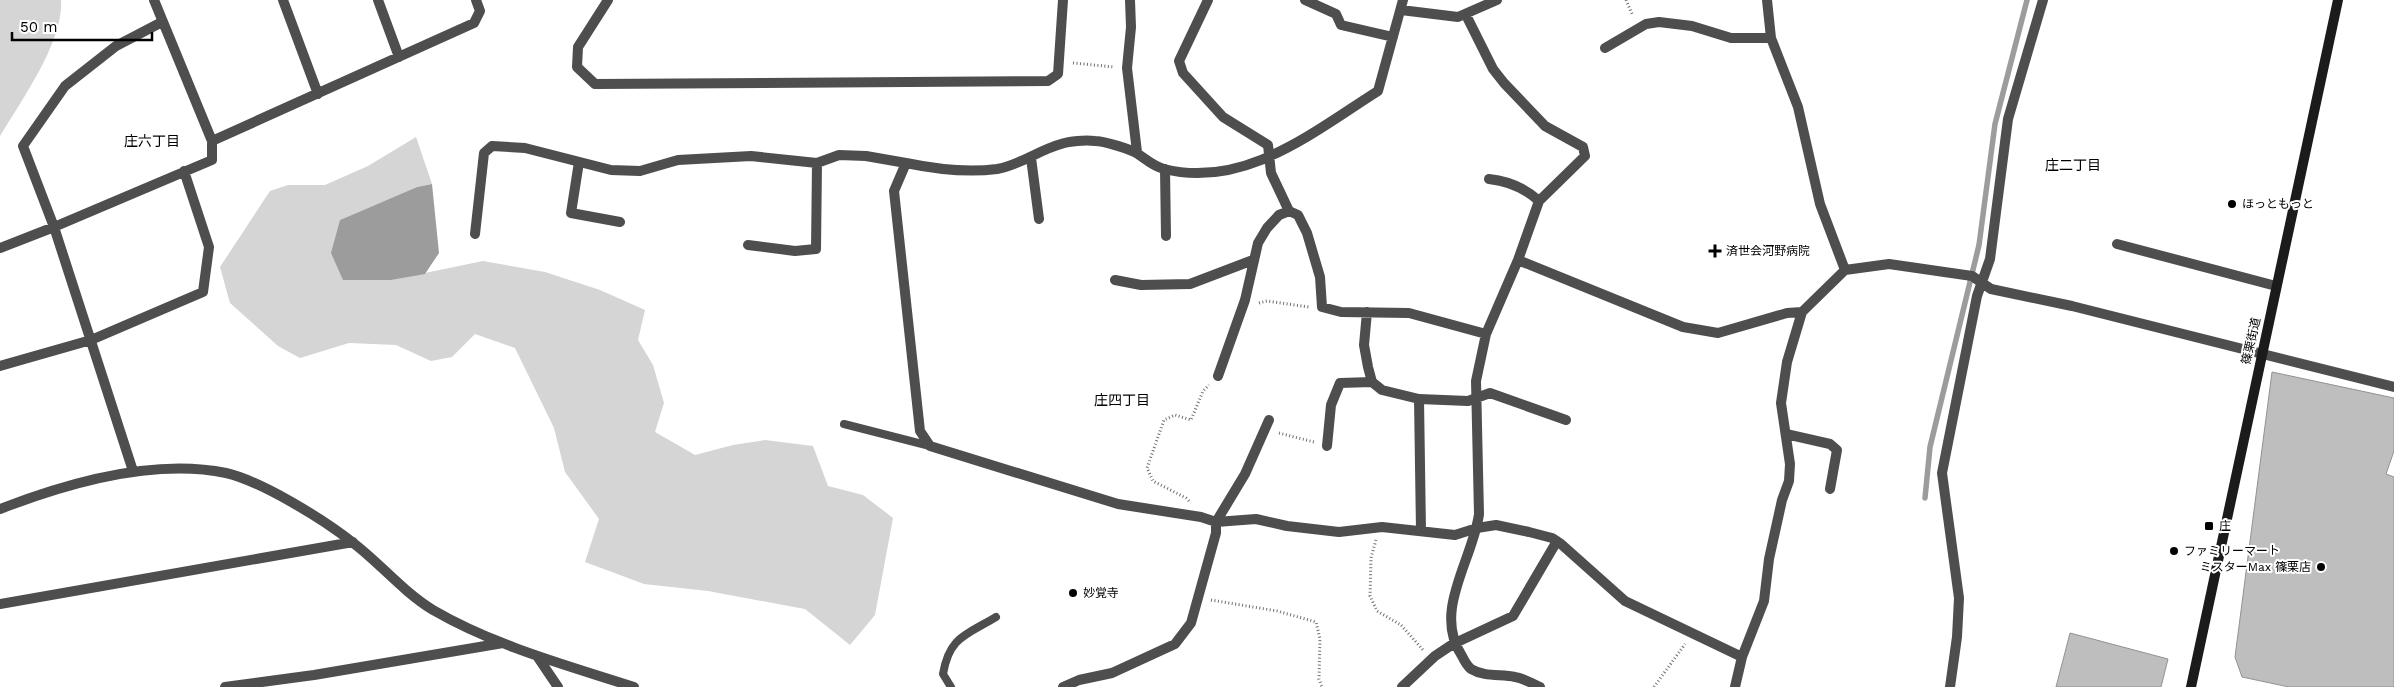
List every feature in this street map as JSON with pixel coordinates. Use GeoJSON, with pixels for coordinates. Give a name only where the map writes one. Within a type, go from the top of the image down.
{"type":"FeatureCollection","features":[{"type":"Feature","properties":{"kind":"main road","name":"篠栗街道"},"geometry":{"type":"LineString","coordinates":[[2191,687],[2338,0]]}},
{"type":"Feature","properties":{"kind":"street"},"geometry":{"type":"LineString","coordinates":[[0,248],[212,160],[212,141],[154,0]]}},
{"type":"Feature","properties":{"kind":"street"},"geometry":{"type":"LineString","coordinates":[[283,0],[318,94]]}},
{"type":"Feature","properties":{"kind":"street"},"geometry":{"type":"LineString","coordinates":[[378,0],[399,57]]}},
{"type":"Feature","properties":{"kind":"street"},"geometry":{"type":"LineString","coordinates":[[212,141],[474,23],[480,11],[476,0]]}},
{"type":"Feature","properties":{"kind":"street"},"geometry":{"type":"LineString","coordinates":[[608,0],[578,47],[577,67],[595,84],[1048,81],[1058,74],[1063,0]]}},
{"type":"Feature","properties":{"kind":"street"},"geometry":{"type":"LineString","coordinates":[[1130,0],[1131,27],[1127,68],[1136,152]]}},
{"type":"Feature","properties":{"kind":"street"},"geometry":{"type":"LineString","coordinates":[[1208,0],[1179,61],[1183,73],[1222,117],[1268,145],[1271,173],[1289,211],[1298,215],[1307,233],[1320,277],[1322,307],[1341,312],[1408,313],[1486,334]]}},
{"type":"Feature","properties":{"kind":"street"},"geometry":{"type":"LineString","coordinates":[[1305,0],[1336,14],[1340,25],[1393,37]]}},
{"type":"Feature","properties":{"kind":"street"},"geometry":{"type":"LineString","coordinates":[[474,234],[484,153],[492,146],[525,148],[611,170],[640,171],[678,160],[751,156],[817,164],[839,155],[866,156],[938,169],[998,169],[1031,158],[1061,144],[1096,140],[1136,152],[1154,166],[1165,170],[1204,174],[1233,171],[1270,157],[1378,91],[1402,5],[1458,17],[1497,0]]}},
{"type":"Feature","properties":{"kind":"street"},"geometry":{"type":"LineString","coordinates":[[1767,0],[1771,38],[1798,107],[1820,204],[1845,270]]}},
{"type":"Feature","properties":{"kind":"street"},"geometry":{"type":"LineString","coordinates":[[1950,687],[1957,637],[1959,598],[1942,473],[1977,296],[1990,259],[2008,119],[2043,0]]}},
{"type":"Feature","properties":{"kind":"street"},"geometry":{"type":"LineString","coordinates":[[1466,14],[1493,69],[1504,83],[1545,126],[1583,147],[1585,156],[1539,201],[1518,260],[1486,334],[1476,381],[1479,468],[1477,528],[1458,578],[1451,617],[1453,644],[1469,668],[1484,674],[1518,677],[1540,687]]}},
{"type":"Feature","properties":{"kind":"street"},"geometry":{"type":"LineString","coordinates":[[134,471],[54,227],[23,146],[65,86],[116,46],[162,22]]}},
{"type":"Feature","properties":{"kind":"street"},"geometry":{"type":"LineString","coordinates":[[1605,48],[1646,24],[1659,22],[1692,26],[1731,38],[1771,38]]}},
{"type":"Feature","properties":{"kind":"street"},"geometry":{"type":"LineString","coordinates":[[1031,158],[1039,219]]}},
{"type":"Feature","properties":{"kind":"street"},"geometry":{"type":"LineString","coordinates":[[579,162],[571,213],[620,222]]}},
{"type":"Feature","properties":{"kind":"street"},"geometry":{"type":"LineString","coordinates":[[906,163],[894,191],[920,431],[930,446],[1118,504],[1201,517],[1216,522],[1256,519],[1286,526],[1339,532],[1376,527],[1455,535],[1477,528],[1496,525],[1536,534],[1557,541],[1625,601],[1742,657]]}},
{"type":"Feature","properties":{"kind":"street"},"geometry":{"type":"LineString","coordinates":[[748,245],[795,252],[816,248],[817,164]]}},
{"type":"Feature","properties":{"kind":"street"},"geometry":{"type":"LineString","coordinates":[[1165,170],[1166,236]]}},
{"type":"Feature","properties":{"kind":"street"},"geometry":{"type":"LineString","coordinates":[[0,366],[91,340],[203,292],[209,247],[184,171]]}},
{"type":"Feature","properties":{"kind":"street"},"geometry":{"type":"LineString","coordinates":[[1489,179],[1503,181],[1528,191],[1539,201]]}},
{"type":"Feature","properties":{"kind":"street"},"geometry":{"type":"LineString","coordinates":[[1218,376],[1245,300],[1258,243],[1267,228],[1279,215],[1289,211]]}},
{"type":"Feature","properties":{"kind":"street"},"geometry":{"type":"LineString","coordinates":[[2117,244],[2276,286]]}},
{"type":"Feature","properties":{"kind":"street"},"geometry":{"type":"LineString","coordinates":[[1116,280],[1142,285],[1190,284],[1254,260]]}},
{"type":"Feature","properties":{"kind":"street"},"geometry":{"type":"LineString","coordinates":[[1518,260],[1682,327],[1718,333],[1787,313],[1802,312]]}},
{"type":"Feature","properties":{"kind":"street"},"geometry":{"type":"LineString","coordinates":[[1735,687],[1742,657],[1764,602],[1768,559],[1782,500],[1789,481],[1790,464],[1781,403],[1787,362],[1802,312],[1845,270],[1890,264],[1972,276],[1981,284],[1991,289],[2072,306],[2394,387]]}},
{"type":"Feature","properties":{"kind":"street"},"geometry":{"type":"LineString","coordinates":[[1367,312],[1364,345],[1372,382],[1382,390],[1419,399],[1468,401],[1490,393],[1566,420]]}},
{"type":"Feature","properties":{"kind":"street"},"geometry":{"type":"LineString","coordinates":[[1327,446],[1331,404],[1340,383],[1372,382]]}},
{"type":"Feature","properties":{"kind":"street"},"geometry":{"type":"LineString","coordinates":[[1419,399],[1421,531]]}},
{"type":"Feature","properties":{"kind":"street"},"geometry":{"type":"LineString","coordinates":[[1063,687],[1079,680],[1112,673],[1175,644],[1191,623],[1216,533],[1216,522],[1245,474],[1267,424]]}},
{"type":"Feature","properties":{"kind":"street"},"geometry":{"type":"LineString","coordinates":[[1786,434],[1830,444],[1837,450],[1830,489]]}},
{"type":"Feature","properties":{"kind":"street"},"geometry":{"type":"LineString","coordinates":[[0,509],[34,495],[134,471],[191,469],[227,474],[264,488],[293,504],[352,542],[404,589],[433,610],[503,643],[634,687]]}},
{"type":"Feature","properties":{"kind":"street"},"geometry":{"type":"LineString","coordinates":[[1402,687],[1430,661],[1453,644],[1513,616],[1557,541]]}},
{"type":"Feature","properties":{"kind":"street"},"geometry":{"type":"LineString","coordinates":[[0,604],[352,542]]}},
{"type":"Feature","properties":{"kind":"street"},"geometry":{"type":"LineString","coordinates":[[224,687],[314,675],[503,643]]}},
{"type":"Feature","properties":{"kind":"street"},"geometry":{"type":"LineString","coordinates":[[537,656],[558,687]]}},
{"type":"Feature","properties":{"kind":"lane"},"geometry":{"type":"LineString","coordinates":[[844,424],[930,446]]}},
{"type":"Feature","properties":{"kind":"lane"},"geometry":{"type":"LineString","coordinates":[[951,687],[943,674],[946,657],[954,642],[996,617]]}},
{"type":"Feature","properties":{"kind":"path"},"geometry":{"type":"LineString","coordinates":[[1059,61],[1127,68]]}},
{"type":"Feature","properties":{"kind":"path"},"geometry":{"type":"LineString","coordinates":[[1245,300],[1253,304],[1267,301],[1322,307]]}},
{"type":"Feature","properties":{"kind":"path"},"geometry":{"type":"LineString","coordinates":[[1201,517],[1186,498],[1153,481],[1147,468],[1164,420],[1175,415],[1191,420],[1203,391],[1218,376]]}},
{"type":"Feature","properties":{"kind":"path"},"geometry":{"type":"LineString","coordinates":[[1267,424],[1327,446]]}},
{"type":"Feature","properties":{"kind":"path"},"geometry":{"type":"LineString","coordinates":[[1376,527],[1376,541],[1371,558],[1370,596],[1378,611],[1400,625],[1416,641],[1430,661]]}},
{"type":"Feature","properties":{"kind":"path"},"geometry":{"type":"LineString","coordinates":[[1199,597],[1226,604],[1276,611],[1316,622],[1320,639],[1319,679],[1322,687]]}},
{"type":"Feature","properties":{"kind":"path"},"geometry":{"type":"LineString","coordinates":[[1654,687],[1692,634]]}},
{"type":"Feature","properties":{"kind":"shaded area"},"geometry":{"type":"Polygon","coordinates":[[[0,0],[61,0],[56,34],[49,52],[0,136],[0,0]]]}},
{"type":"Feature","properties":{"kind":"shaded area"},"geometry":{"type":"Polygon","coordinates":[[[416,137],[432,184],[417,187],[340,220],[391,280],[483,261],[545,272],[600,290],[645,310],[638,340],[653,365],[664,403],[655,432],[695,455],[733,445],[765,440],[813,446],[828,486],[863,495],[893,518],[875,615],[850,645],[805,609],[708,591],[644,584],[585,562],[599,519],[565,472],[554,428],[515,348],[475,334],[452,357],[431,361],[396,345],[349,343],[300,358],[278,346],[230,303],[220,267],[270,191],[288,185],[325,185],[368,166],[416,137]]]}},
{"type":"Feature","properties":{"kind":"shaded area"},"geometry":{"type":"Polygon","coordinates":[[[432,184],[439,253],[425,274],[391,280],[343,280],[331,253],[340,220],[417,187],[432,184]]]}},
{"type":"Feature","properties":{"kind":"building","name":"ミスターMax 篠栗店"},"geometry":{"type":"Polygon","coordinates":[[[2272,372],[2394,398],[2394,451],[2386,474],[2394,477],[2394,687],[2289,687],[2242,677],[2235,657],[2272,372]]]}},
{"type":"Feature","properties":{"kind":"building"},"geometry":{"type":"Polygon","coordinates":[[[2070,633],[2168,659],[2161,687],[2056,687],[2070,633]]]}},
{"type":"Feature","properties":{"kind":"waterway"},"geometry":{"type":"LineString","coordinates":[[1925,498],[1930,447],[1979,245],[1995,124],[2027,0]]}},
{"type":"Feature","properties":{"kind":"place","name":"ほっともっと"},"geometry":{"type":"Point","coordinates":[2232,204]}},
{"type":"Feature","properties":{"kind":"place","name":"済世会河野病院"},"geometry":{"type":"Point","coordinates":[1715,251]}},
{"type":"Feature","properties":{"kind":"place","name":"庄"},"geometry":{"type":"Point","coordinates":[2209,526]}},
{"type":"Feature","properties":{"kind":"place","name":"ファミリーマート"},"geometry":{"type":"Point","coordinates":[2174,551]}},
{"type":"Feature","properties":{"kind":"place","name":"ミスターMax 篠栗店"},"geometry":{"type":"Point","coordinates":[2321,567]}},
{"type":"Feature","properties":{"kind":"place","name":"妙覚寺"},"geometry":{"type":"Point","coordinates":[1073,593]}},
{"type":"Feature","properties":{"kind":"district","name":"庄六丁目"},"geometry":{"type":"Point","coordinates":[152,141]}},
{"type":"Feature","properties":{"kind":"district","name":"庄二丁目"},"geometry":{"type":"Point","coordinates":[2073,165]}},
{"type":"Feature","properties":{"kind":"district","name":"庄四丁目"},"geometry":{"type":"Point","coordinates":[1122,400]}}]}
